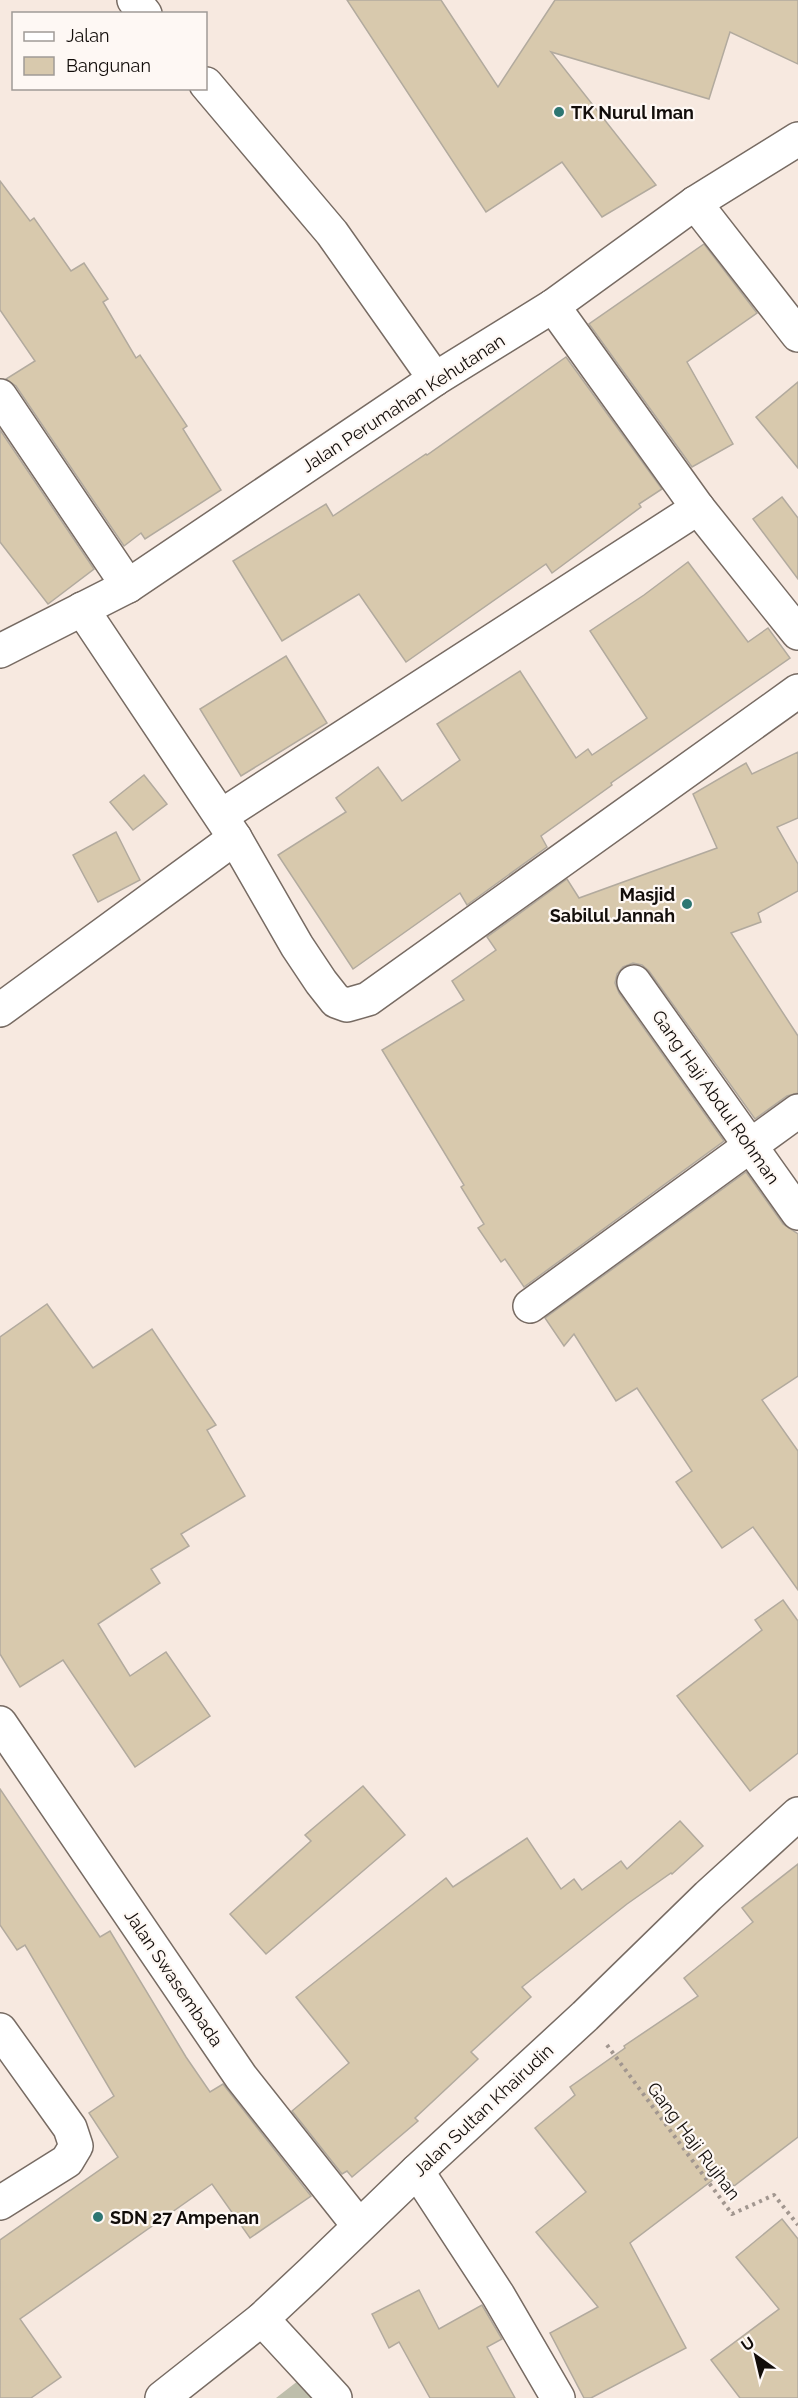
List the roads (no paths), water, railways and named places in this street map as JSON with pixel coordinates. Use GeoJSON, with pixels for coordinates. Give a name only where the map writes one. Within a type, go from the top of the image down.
{"type":"FeatureCollection","features":[{"type":"Feature","properties":{"kind":"street"},"geometry":{"type":"LineString","coordinates":[[134,0],[143,12]]}},
{"type":"Feature","properties":{"kind":"street"},"geometry":{"type":"LineString","coordinates":[[207,85],[333,233],[435,379]]}},
{"type":"Feature","properties":{"kind":"street","name":"Jalan Perumahan Kehutanan"},"geometry":{"type":"LineString","coordinates":[[0,651],[128,586],[435,379],[553,306],[695,203],[798,139]]}},
{"type":"Feature","properties":{"kind":"street"},"geometry":{"type":"LineString","coordinates":[[695,203],[798,335]]}},
{"type":"Feature","properties":{"kind":"street"},"geometry":{"type":"LineString","coordinates":[[553,306],[698,508],[798,633]]}},
{"type":"Feature","properties":{"kind":"street"},"geometry":{"type":"LineString","coordinates":[[0,396],[128,586]]}},
{"type":"Feature","properties":{"kind":"street"},"geometry":{"type":"LineString","coordinates":[[0,1010],[228,827],[698,508]]}},
{"type":"Feature","properties":{"kind":"street"},"geometry":{"type":"LineString","coordinates":[[82,609],[228,827],[297,946],[336,1000],[347,1005],[368,999],[798,691]]}},
{"type":"Feature","properties":{"kind":"street","name":"Gang Haji Abdul Rohman"},"geometry":{"type":"LineString","coordinates":[[634,982],[798,1213]]}},
{"type":"Feature","properties":{"kind":"street"},"geometry":{"type":"LineString","coordinates":[[530,1306],[798,1111]]}},
{"type":"Feature","properties":{"kind":"street","name":"Jalan Swasembada"},"geometry":{"type":"LineString","coordinates":[[0,1723],[241,2077],[359,2226]]}},
{"type":"Feature","properties":{"kind":"street","name":"Jalan Sultan Khairudin"},"geometry":{"type":"LineString","coordinates":[[162,2398],[262,2319],[417,2170],[585,2016],[708,1896],[798,1814]]}},
{"type":"Feature","properties":{"kind":"street"},"geometry":{"type":"LineString","coordinates":[[0,2030],[70,2128],[76,2146],[67,2161],[0,2203]]}},
{"type":"Feature","properties":{"kind":"street"},"geometry":{"type":"LineString","coordinates":[[417,2170],[498,2295],[558,2398]]}},
{"type":"Feature","properties":{"kind":"street"},"geometry":{"type":"LineString","coordinates":[[262,2319],[335,2398]]}},
{"type":"Feature","properties":{"kind":"place","name":"TK Nurul Iman"},"geometry":{"type":"Point","coordinates":[559,112]}},
{"type":"Feature","properties":{"kind":"place","name":"Masjid Sabilul Jannah"},"geometry":{"type":"Point","coordinates":[687,904]}},
{"type":"Feature","properties":{"kind":"place","name":"SDN 27 Ampenan"},"geometry":{"type":"Point","coordinates":[98,2217]}}]}
